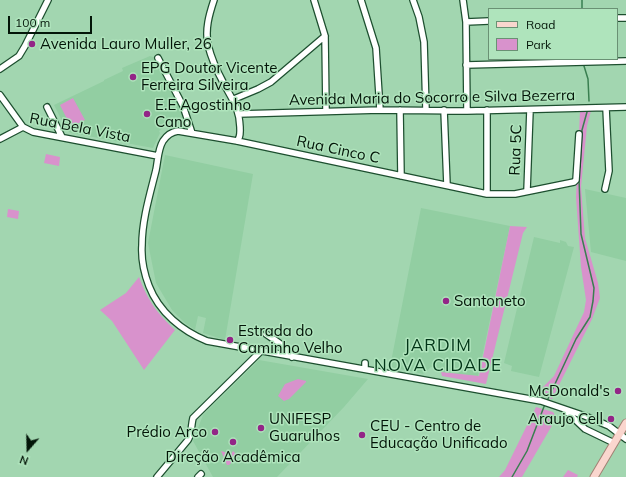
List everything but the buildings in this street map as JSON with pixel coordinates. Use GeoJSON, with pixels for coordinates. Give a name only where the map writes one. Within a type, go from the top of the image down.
{"type":"FeatureCollection","features":[{"type":"Feature","properties":{"kind":"main road"},"geometry":{"type":"LineString","coordinates":[[594,477],[626,423]]}},
{"type":"Feature","properties":{"kind":"street"},"geometry":{"type":"LineString","coordinates":[[0,69],[19,56],[48,0]]}},
{"type":"Feature","properties":{"kind":"street"},"geometry":{"type":"LineString","coordinates":[[214,0],[206,34],[208,46],[223,82],[234,99],[239,114],[240,137],[237,141]]}},
{"type":"Feature","properties":{"kind":"street"},"geometry":{"type":"LineString","coordinates":[[314,0],[325,36],[326,111]]}},
{"type":"Feature","properties":{"kind":"street"},"geometry":{"type":"LineString","coordinates":[[361,0],[376,48],[380,110]]}},
{"type":"Feature","properties":{"kind":"street"},"geometry":{"type":"LineString","coordinates":[[413,0],[419,17],[424,42],[426,110]]}},
{"type":"Feature","properties":{"kind":"street"},"geometry":{"type":"LineString","coordinates":[[462,0],[466,22],[467,111]]}},
{"type":"Feature","properties":{"kind":"street"},"geometry":{"type":"LineString","coordinates":[[466,22],[488,21]]}},
{"type":"Feature","properties":{"kind":"street"},"geometry":{"type":"LineString","coordinates":[[234,99],[271,82],[325,36]]}},
{"type":"Feature","properties":{"kind":"street"},"geometry":{"type":"LineString","coordinates":[[158,58],[183,106],[192,133]]}},
{"type":"Feature","properties":{"kind":"street"},"geometry":{"type":"LineString","coordinates":[[466,65],[626,60]]}},
{"type":"Feature","properties":{"kind":"street"},"geometry":{"type":"LineString","coordinates":[[0,96],[23,127]]}},
{"type":"Feature","properties":{"kind":"street"},"geometry":{"type":"LineString","coordinates":[[47,107],[62,137]]}},
{"type":"Feature","properties":{"kind":"street","name":"Avenida Maria do Socorro e Silva Bezerra"},"geometry":{"type":"LineString","coordinates":[[239,114],[380,110],[467,111],[626,107]]}},
{"type":"Feature","properties":{"kind":"street"},"geometry":{"type":"LineString","coordinates":[[605,189],[609,171],[606,108]]}},
{"type":"Feature","properties":{"kind":"street"},"geometry":{"type":"LineString","coordinates":[[400,110],[401,176]]}},
{"type":"Feature","properties":{"kind":"street"},"geometry":{"type":"LineString","coordinates":[[444,110],[447,185]]}},
{"type":"Feature","properties":{"kind":"street"},"geometry":{"type":"LineString","coordinates":[[487,110],[487,194]]}},
{"type":"Feature","properties":{"kind":"street","name":"Rua 5C"},"geometry":{"type":"LineString","coordinates":[[527,191],[530,110]]}},
{"type":"Feature","properties":{"kind":"street","name":"Rua Bela Vista"},"geometry":{"type":"LineString","coordinates":[[0,139],[23,127],[33,132],[158,156]]}},
{"type":"Feature","properties":{"kind":"street","name":"Rua Cinco C"},"geometry":{"type":"LineString","coordinates":[[158,156],[163,141],[173,131],[178,131],[237,141],[487,194],[515,194],[575,181],[579,134]]}},
{"type":"Feature","properties":{"kind":"street"},"geometry":{"type":"LineString","coordinates":[[158,156],[142,244],[144,271],[149,287],[156,300],[174,322],[197,338],[260,352],[365,366],[541,401],[585,416],[608,426],[626,439]]}},
{"type":"Feature","properties":{"kind":"street"},"geometry":{"type":"LineString","coordinates":[[266,334],[283,345],[292,357]]}},
{"type":"Feature","properties":{"kind":"street"},"geometry":{"type":"LineString","coordinates":[[157,477],[191,436],[191,424],[193,418],[260,352]]}},
{"type":"Feature","properties":{"kind":"street"},"geometry":{"type":"LineString","coordinates":[[564,409],[585,429],[614,443]]}},
{"type":"Feature","properties":{"kind":"shaded area"},"geometry":{"type":"Polygon","coordinates":[[[150,56],[153,57],[182,111],[183,116],[178,124],[169,123],[159,131],[160,133],[153,148],[67,131],[54,105],[123,71],[122,68],[150,56]]]}},
{"type":"Feature","properties":{"kind":"shaded area"},"geometry":{"type":"Polygon","coordinates":[[[165,155],[253,174],[225,340],[203,333],[206,318],[198,316],[195,330],[185,323],[172,310],[156,283],[148,243],[165,155]]]}},
{"type":"Feature","properties":{"kind":"shaded area"},"geometry":{"type":"Polygon","coordinates":[[[585,189],[626,198],[626,261],[591,252],[585,189]]]}},
{"type":"Feature","properties":{"kind":"shaded area"},"geometry":{"type":"Polygon","coordinates":[[[421,208],[510,226],[478,376],[437,372],[438,368],[431,367],[423,374],[390,367],[421,208]]]}},
{"type":"Feature","properties":{"kind":"shaded area"},"geometry":{"type":"Polygon","coordinates":[[[534,237],[560,243],[560,240],[566,242],[568,246],[574,247],[539,377],[511,371],[512,366],[504,363],[534,237]]]}},
{"type":"Feature","properties":{"kind":"shaded area","name":"UNIFESP Guarulhos"},"geometry":{"type":"Polygon","coordinates":[[[259,360],[368,379],[344,407],[277,477],[213,477],[193,441],[203,415],[259,360]]]}},
{"type":"Feature","properties":{"kind":"green space"},"geometry":{"type":"Polygon","coordinates":[[[73,98],[85,120],[71,127],[60,105],[73,98]]]}},
{"type":"Feature","properties":{"kind":"green space"},"geometry":{"type":"Polygon","coordinates":[[[580,111],[591,111],[587,126],[581,187],[585,238],[598,283],[600,298],[592,319],[552,399],[542,396],[542,388],[554,376],[584,312],[586,300],[581,267],[576,197],[580,111]]]}},
{"type":"Feature","properties":{"kind":"green space"},"geometry":{"type":"Polygon","coordinates":[[[46,154],[60,157],[59,166],[44,163],[46,154]]]}},
{"type":"Feature","properties":{"kind":"green space"},"geometry":{"type":"Polygon","coordinates":[[[8,209],[19,211],[18,219],[7,217],[8,209]]]}},
{"type":"Feature","properties":{"kind":"green space"},"geometry":{"type":"Polygon","coordinates":[[[510,226],[527,227],[523,233],[486,384],[442,376],[441,372],[479,376],[510,226]]]}},
{"type":"Feature","properties":{"kind":"green space"},"geometry":{"type":"Polygon","coordinates":[[[139,277],[154,306],[175,330],[144,370],[112,321],[100,310],[126,293],[139,277]]]}},
{"type":"Feature","properties":{"kind":"green space"},"geometry":{"type":"Polygon","coordinates":[[[298,379],[306,382],[289,399],[284,401],[278,396],[285,384],[298,379]]]}},
{"type":"Feature","properties":{"kind":"green space"},"geometry":{"type":"Polygon","coordinates":[[[536,407],[553,412],[555,415],[554,422],[522,477],[499,477],[505,470],[536,407]]]}},
{"type":"Feature","properties":{"kind":"green space"},"geometry":{"type":"Polygon","coordinates":[[[221,451],[231,454],[233,451],[238,456],[229,465],[227,465],[221,451]]]}},
{"type":"Feature","properties":{"kind":"green space"},"geometry":{"type":"Polygon","coordinates":[[[568,470],[578,475],[577,477],[563,477],[568,470]]]}},
{"type":"Feature","properties":{"kind":"waterway"},"geometry":{"type":"LineString","coordinates":[[582,0],[582,8]]}},
{"type":"Feature","properties":{"kind":"waterway"},"geometry":{"type":"LineString","coordinates":[[584,66],[588,79],[589,101]]}},
{"type":"Feature","properties":{"kind":"waterway"},"geometry":{"type":"LineString","coordinates":[[580,167],[582,130],[587,112]]}},
{"type":"Feature","properties":{"kind":"waterway"},"geometry":{"type":"LineString","coordinates":[[547,401],[576,339],[590,317],[593,301],[594,288],[581,234],[579,179]]}},
{"type":"Feature","properties":{"kind":"waterway"},"geometry":{"type":"LineString","coordinates":[[512,477],[527,451],[545,404]]}},
{"type":"Feature","properties":{"kind":"place","name":"Avenida Lauro Muller, 26"},"geometry":{"type":"Point","coordinates":[32,44]}},
{"type":"Feature","properties":{"kind":"place","name":"EPG Doutor Vicente Ferreira Silveira"},"geometry":{"type":"Point","coordinates":[133,77]}},
{"type":"Feature","properties":{"kind":"place","name":"E.E Agostinho Cano"},"geometry":{"type":"Point","coordinates":[147,114]}},
{"type":"Feature","properties":{"kind":"place","name":"Santoneto"},"geometry":{"type":"Point","coordinates":[446,301]}},
{"type":"Feature","properties":{"kind":"place","name":"Estrada do Caminho Velho"},"geometry":{"type":"Point","coordinates":[230,340]}},
{"type":"Feature","properties":{"kind":"place","name":"McDonald's"},"geometry":{"type":"Point","coordinates":[618,391]}},
{"type":"Feature","properties":{"kind":"place","name":"Araujo Cell"},"geometry":{"type":"Point","coordinates":[611,419]}},
{"type":"Feature","properties":{"kind":"place","name":"UNIFESP Guarulhos"},"geometry":{"type":"Point","coordinates":[261,428]}},
{"type":"Feature","properties":{"kind":"place","name":"Prédio Arco"},"geometry":{"type":"Point","coordinates":[215,432]}},
{"type":"Feature","properties":{"kind":"place","name":"CEU - Centro de Educação Unificado"},"geometry":{"type":"Point","coordinates":[362,435]}},
{"type":"Feature","properties":{"kind":"place","name":"Direção Acadêmica"},"geometry":{"type":"Point","coordinates":[233,442]}},
{"type":"Feature","properties":{"kind":"district","name":"JARDIM NOVA CIDADE"},"geometry":{"type":"Point","coordinates":[438,356]}}]}
